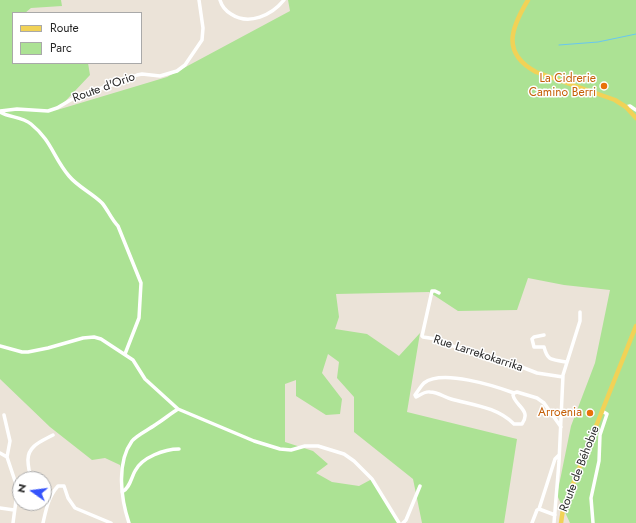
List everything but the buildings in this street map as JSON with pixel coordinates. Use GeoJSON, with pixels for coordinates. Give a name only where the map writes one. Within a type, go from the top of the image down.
{"type":"FeatureCollection","features":[{"type":"Feature","properties":{"kind":"main road"},"geometry":{"type":"LineString","coordinates":[[528,0],[514,25],[512,40],[514,52],[520,61],[526,67],[536,72],[615,100],[626,107],[636,118]]}},
{"type":"Feature","properties":{"kind":"main road"},"geometry":{"type":"LineString","coordinates":[[626,107],[636,123]]}},
{"type":"Feature","properties":{"kind":"main road","name":"Route de Béhobie"},"geometry":{"type":"LineString","coordinates":[[561,523],[563,509],[636,326]]}},
{"type":"Feature","properties":{"kind":"street","name":"Route d'Orio"},"geometry":{"type":"LineString","coordinates":[[0,112],[17,109],[48,110],[57,108],[79,95],[118,83],[137,75],[142,74],[160,76],[178,71],[186,65],[202,40],[203,28],[200,0]]}},
{"type":"Feature","properties":{"kind":"street"},"geometry":{"type":"LineString","coordinates":[[220,0],[222,6],[226,10],[236,17],[244,19],[264,16],[279,6],[284,0]]}},
{"type":"Feature","properties":{"kind":"street"},"geometry":{"type":"LineString","coordinates":[[626,107],[630,106],[636,110]]}},
{"type":"Feature","properties":{"kind":"street"},"geometry":{"type":"LineString","coordinates":[[0,112],[24,119],[41,133],[47,140],[69,177],[102,203],[118,226],[141,283],[139,318],[125,354]]}},
{"type":"Feature","properties":{"kind":"street","name":"Rue Larrekokarrika"},"geometry":{"type":"LineString","coordinates":[[439,293],[432,291],[423,337],[442,341],[495,362],[519,366],[537,373],[563,377]]}},
{"type":"Feature","properties":{"kind":"street"},"geometry":{"type":"LineString","coordinates":[[554,523],[563,377],[566,362],[580,321],[580,312]]}},
{"type":"Feature","properties":{"kind":"street"},"geometry":{"type":"LineString","coordinates":[[544,336],[534,337],[532,339],[534,347],[544,348],[549,359],[566,362]]}},
{"type":"Feature","properties":{"kind":"street"},"geometry":{"type":"LineString","coordinates":[[0,346],[22,352],[28,352],[76,340],[94,337],[101,339],[133,360],[145,379],[178,409],[254,441],[280,449],[291,450],[305,446],[318,446],[344,454],[359,465],[372,479],[399,523]]}},
{"type":"Feature","properties":{"kind":"street"},"geometry":{"type":"LineString","coordinates":[[514,393],[513,398],[524,413],[525,420],[522,424],[514,424],[499,412],[475,404],[449,398],[435,392],[428,391],[416,397],[415,396],[425,383],[434,379],[442,378],[487,384],[514,393],[517,392],[537,398],[544,403],[561,427]]}},
{"type":"Feature","properties":{"kind":"street"},"geometry":{"type":"LineString","coordinates":[[129,523],[125,512],[122,492],[123,463],[127,449],[133,440],[178,409]]}},
{"type":"Feature","properties":{"kind":"street"},"geometry":{"type":"LineString","coordinates":[[593,523],[590,498],[599,462],[600,435],[607,417],[602,411]]}},
{"type":"Feature","properties":{"kind":"street"},"geometry":{"type":"LineString","coordinates":[[4,415],[10,441],[7,457]]}},
{"type":"Feature","properties":{"kind":"street"},"geometry":{"type":"LineString","coordinates":[[30,471],[28,456],[31,448],[53,435]]}},
{"type":"Feature","properties":{"kind":"street"},"geometry":{"type":"LineString","coordinates":[[122,492],[127,490],[136,468],[144,461],[162,452],[172,449],[179,449]]}},
{"type":"Feature","properties":{"kind":"street"},"geometry":{"type":"LineString","coordinates":[[0,452],[7,457],[13,471]]}},
{"type":"Feature","properties":{"kind":"street"},"geometry":{"type":"LineString","coordinates":[[532,523],[537,510],[539,509],[555,459],[559,455]]}},
{"type":"Feature","properties":{"kind":"street"},"geometry":{"type":"LineString","coordinates":[[43,523],[52,492],[58,486],[64,486],[68,498],[75,508],[111,523]]}},
{"type":"Feature","properties":{"kind":"street"},"geometry":{"type":"LineString","coordinates":[[403,523],[406,520],[420,486]]}},
{"type":"Feature","properties":{"kind":"street"},"geometry":{"type":"LineString","coordinates":[[0,508],[12,510]]}},
{"type":"Feature","properties":{"kind":"street"},"geometry":{"type":"LineString","coordinates":[[539,509],[555,515]]}},
{"type":"Feature","properties":{"kind":"street"},"geometry":{"type":"LineString","coordinates":[[13,523],[14,511]]}},
{"type":"Feature","properties":{"kind":"green space"},"geometry":{"type":"Polygon","coordinates":[[[0,0],[61,0],[62,6],[31,8],[26,12],[12,12],[12,64],[88,64],[90,75],[57,110],[167,77],[290,11],[288,0],[636,0],[636,523],[570,523],[557,495],[571,426],[595,363],[610,290],[564,285],[528,278],[517,310],[458,311],[429,292],[336,294],[339,317],[335,329],[367,334],[399,356],[420,333],[407,412],[517,439],[504,523],[422,523],[413,479],[354,432],[354,397],[337,378],[339,362],[328,354],[322,373],[342,399],[340,414],[326,415],[296,396],[296,380],[285,384],[285,442],[313,451],[328,464],[316,473],[332,482],[359,486],[372,479],[399,523],[129,523],[122,492],[120,465],[105,458],[92,460],[50,427],[0,379],[0,0]]]}},
{"type":"Feature","properties":{"kind":"waterway"},"geometry":{"type":"LineString","coordinates":[[559,45],[598,42],[636,34]]}},
{"type":"Feature","properties":{"kind":"place","name":"La Cidrerie Camino Berri"},"geometry":{"type":"Point","coordinates":[604,86]}},
{"type":"Feature","properties":{"kind":"place","name":"Arroenia"},"geometry":{"type":"Point","coordinates":[590,413]}}]}
